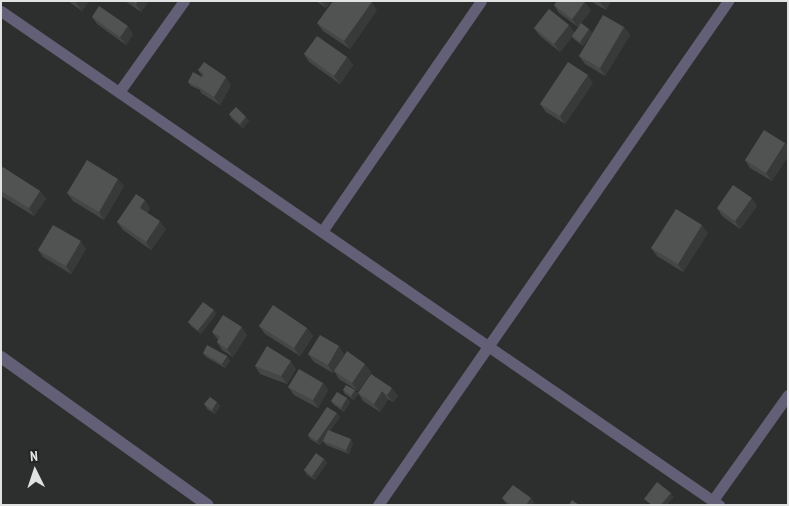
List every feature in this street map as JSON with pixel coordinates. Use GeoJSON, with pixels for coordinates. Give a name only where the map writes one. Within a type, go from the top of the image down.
{"type":"FeatureCollection","features":[{"type":"Feature","properties":{"kind":"street"},"geometry":{"type":"LineString","coordinates":[[1,357],[208,505]]}},
{"type":"Feature","properties":{"kind":"lane"},"geometry":{"type":"LineString","coordinates":[[119,92],[184,1]]}},
{"type":"Feature","properties":{"kind":"lane"},"geometry":{"type":"LineString","coordinates":[[323,230],[481,1]]}},
{"type":"Feature","properties":{"kind":"lane"},"geometry":{"type":"LineString","coordinates":[[378,505],[728,1]]}},
{"type":"Feature","properties":{"kind":"lane"},"geometry":{"type":"LineString","coordinates":[[1,11],[323,230],[716,502],[788,395]]}},
{"type":"Feature","properties":{"kind":"building"},"geometry":{"type":"Polygon","coordinates":[[[333,1],[372,2],[344,41],[317,23],[333,1]]]}},
{"type":"Feature","properties":{"kind":"building"},"geometry":{"type":"Polygon","coordinates":[[[557,1],[585,2],[572,19],[554,5],[557,1]]]}},
{"type":"Feature","properties":{"kind":"building"},"geometry":{"type":"Polygon","coordinates":[[[99,6],[128,26],[120,37],[92,17],[99,6]]]}},
{"type":"Feature","properties":{"kind":"building"},"geometry":{"type":"Polygon","coordinates":[[[549,9],[569,25],[554,44],[534,28],[549,9]]]}},
{"type":"Feature","properties":{"kind":"building"},"geometry":{"type":"Polygon","coordinates":[[[603,15],[624,27],[600,68],[579,56],[603,15]]]}},
{"type":"Feature","properties":{"kind":"building"},"geometry":{"type":"Polygon","coordinates":[[[581,23],[589,29],[580,42],[572,36],[581,23]]]}},
{"type":"Feature","properties":{"kind":"building"},"geometry":{"type":"Polygon","coordinates":[[[317,36],[347,57],[334,76],[304,54],[317,36]]]}},
{"type":"Feature","properties":{"kind":"building"},"geometry":{"type":"Polygon","coordinates":[[[204,62],[226,77],[214,97],[196,85],[204,74],[198,70],[204,62]]]}},
{"type":"Feature","properties":{"kind":"building"},"geometry":{"type":"Polygon","coordinates":[[[568,62],[588,75],[560,116],[540,104],[568,62]]]}},
{"type":"Feature","properties":{"kind":"building"},"geometry":{"type":"Polygon","coordinates":[[[193,72],[202,77],[196,85],[197,87],[188,82],[193,72]]]}},
{"type":"Feature","properties":{"kind":"building"},"geometry":{"type":"Polygon","coordinates":[[[236,107],[246,117],[240,124],[229,114],[236,107]]]}},
{"type":"Feature","properties":{"kind":"building"},"geometry":{"type":"Polygon","coordinates":[[[764,130],[785,143],[766,173],[745,160],[764,130]]]}},
{"type":"Feature","properties":{"kind":"building"},"geometry":{"type":"Polygon","coordinates":[[[87,160],[118,179],[99,212],[67,193],[87,160]]]}},
{"type":"Feature","properties":{"kind":"building"},"geometry":{"type":"Polygon","coordinates":[[[3,167],[40,191],[29,208],[1,191],[1,169],[3,167]]]}},
{"type":"Feature","properties":{"kind":"building"},"geometry":{"type":"Polygon","coordinates":[[[733,185],[752,198],[735,221],[717,208],[733,185]]]}},
{"type":"Feature","properties":{"kind":"building"},"geometry":{"type":"Polygon","coordinates":[[[136,194],[145,200],[140,208],[160,221],[146,242],[117,222],[136,194]]]}},
{"type":"Feature","properties":{"kind":"building"},"geometry":{"type":"Polygon","coordinates":[[[676,209],[702,225],[678,264],[651,248],[676,209]]]}},
{"type":"Feature","properties":{"kind":"building"},"geometry":{"type":"Polygon","coordinates":[[[53,225],[81,241],[66,266],[38,250],[53,225]]]}},
{"type":"Feature","properties":{"kind":"building"},"geometry":{"type":"Polygon","coordinates":[[[203,302],[214,310],[198,330],[188,322],[203,302]]]}},
{"type":"Feature","properties":{"kind":"building"},"geometry":{"type":"Polygon","coordinates":[[[273,305],[307,328],[294,348],[259,326],[273,305]]]}},
{"type":"Feature","properties":{"kind":"building"},"geometry":{"type":"Polygon","coordinates":[[[223,315],[242,327],[227,349],[217,342],[220,337],[212,332],[223,315]]]}},
{"type":"Feature","properties":{"kind":"building"},"geometry":{"type":"Polygon","coordinates":[[[320,335],[339,346],[328,365],[308,354],[320,335]]]}},
{"type":"Feature","properties":{"kind":"building"},"geometry":{"type":"Polygon","coordinates":[[[207,345],[227,356],[222,364],[203,353],[207,345]]]}},
{"type":"Feature","properties":{"kind":"building"},"geometry":{"type":"Polygon","coordinates":[[[267,346],[291,361],[281,376],[255,366],[267,346]]]}},
{"type":"Feature","properties":{"kind":"building"},"geometry":{"type":"Polygon","coordinates":[[[347,351],[365,364],[352,383],[334,371],[347,351]]]}},
{"type":"Feature","properties":{"kind":"building"},"geometry":{"type":"Polygon","coordinates":[[[299,369],[323,383],[313,400],[288,387],[299,369]]]}},
{"type":"Feature","properties":{"kind":"building"},"geometry":{"type":"Polygon","coordinates":[[[371,374],[392,388],[387,395],[382,391],[374,404],[358,393],[371,374]]]}},
{"type":"Feature","properties":{"kind":"building"},"geometry":{"type":"Polygon","coordinates":[[[346,385],[355,390],[351,396],[343,390],[346,385]]]}},
{"type":"Feature","properties":{"kind":"building"},"geometry":{"type":"Polygon","coordinates":[[[337,392],[347,398],[341,408],[331,401],[337,392]]]}},
{"type":"Feature","properties":{"kind":"building"},"geometry":{"type":"Polygon","coordinates":[[[210,397],[217,402],[212,410],[204,404],[210,397]]]}},
{"type":"Feature","properties":{"kind":"building"},"geometry":{"type":"Polygon","coordinates":[[[327,407],[337,413],[317,441],[308,435],[327,407]]]}},
{"type":"Feature","properties":{"kind":"building"},"geometry":{"type":"Polygon","coordinates":[[[328,430],[351,439],[346,450],[323,441],[328,430]]]}},
{"type":"Feature","properties":{"kind":"building"},"geometry":{"type":"Polygon","coordinates":[[[316,453],[324,459],[312,476],[304,470],[316,453]]]}},
{"type":"Feature","properties":{"kind":"building"},"geometry":{"type":"Polygon","coordinates":[[[657,482],[671,493],[661,505],[652,505],[644,499],[657,482]]]}},
{"type":"Feature","properties":{"kind":"building"},"geometry":{"type":"Polygon","coordinates":[[[513,485],[531,498],[526,505],[511,505],[502,498],[513,485]]]}},
{"type":"Feature","properties":{"kind":"building"},"geometry":{"type":"Polygon","coordinates":[[[572,500],[579,505],[569,505],[572,500]]]}}]}
